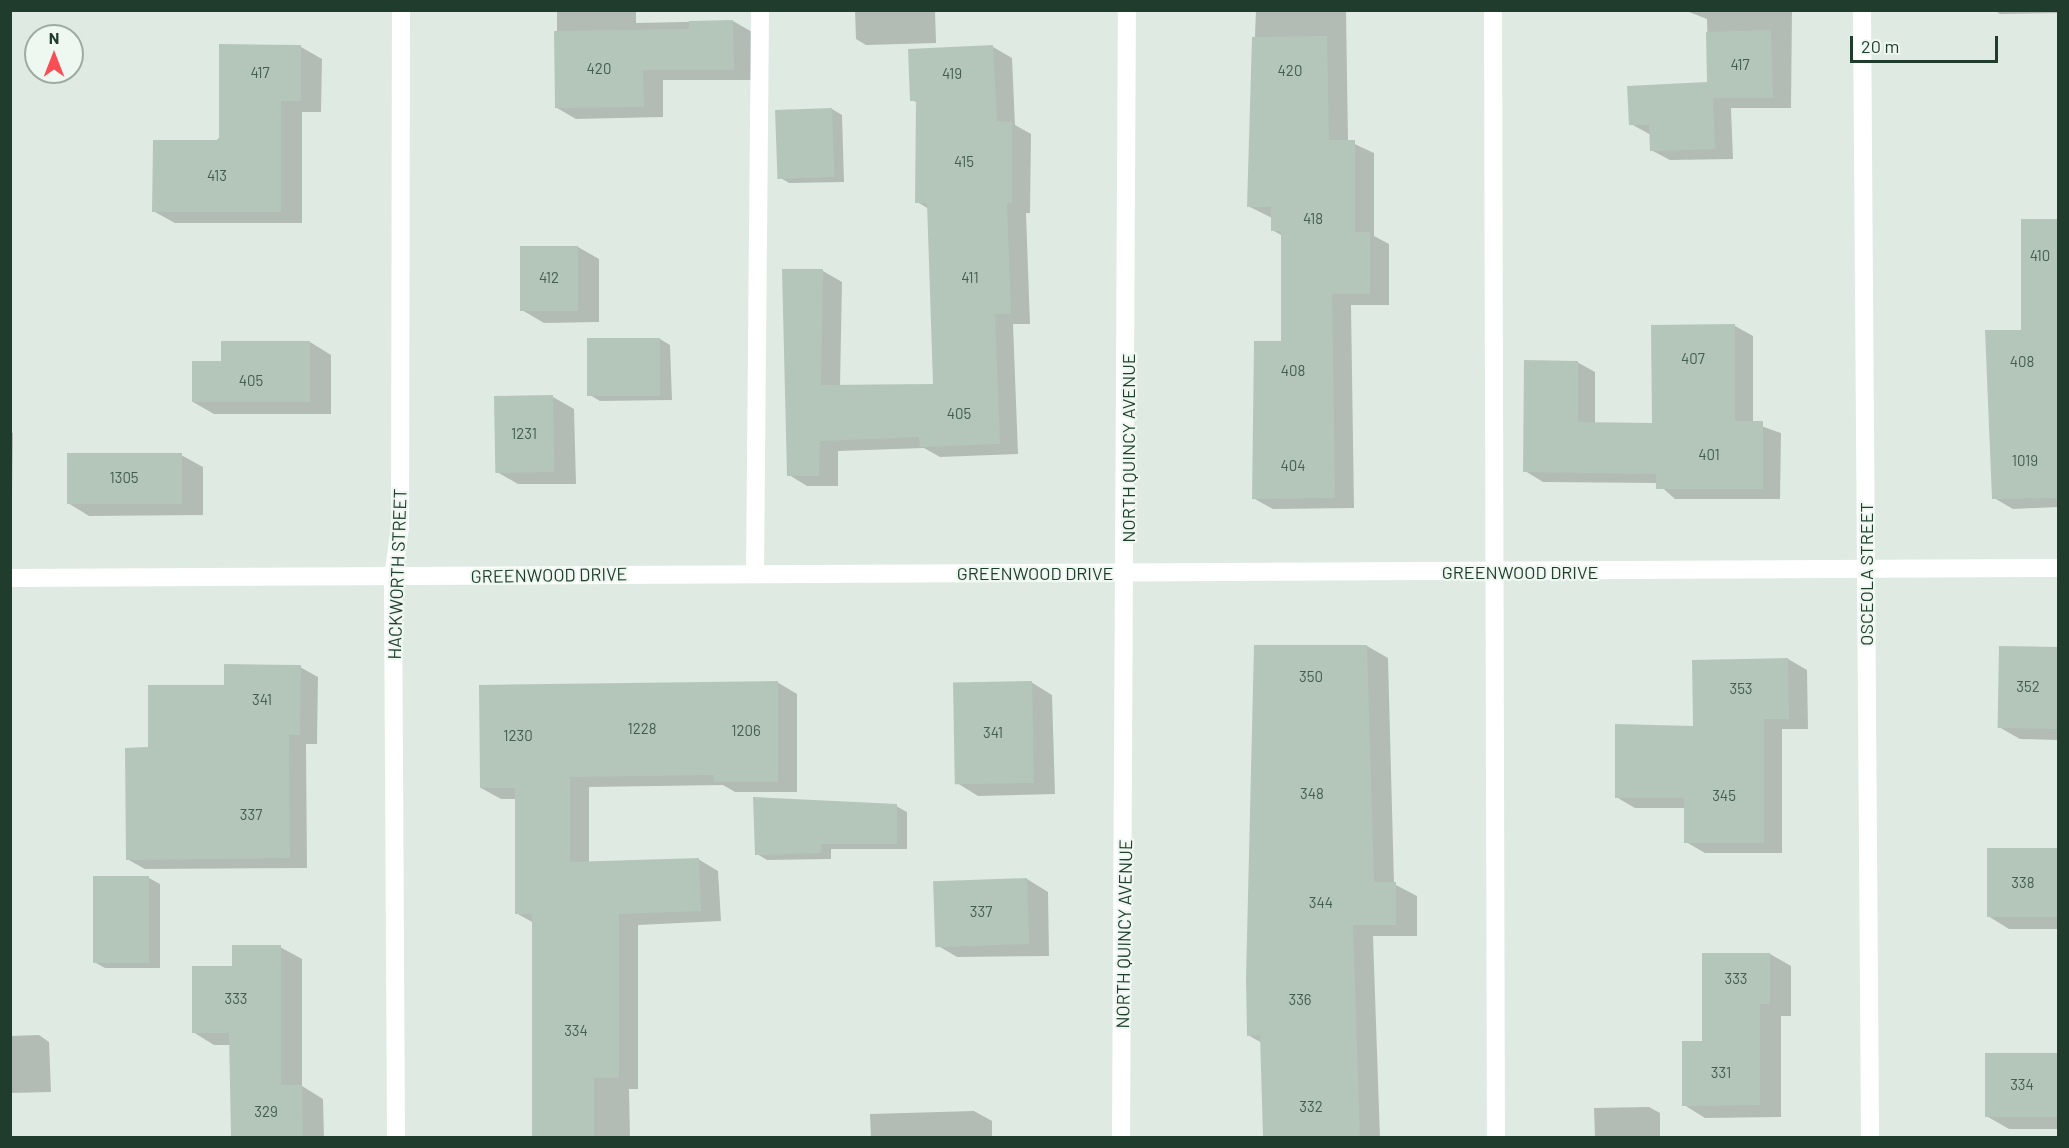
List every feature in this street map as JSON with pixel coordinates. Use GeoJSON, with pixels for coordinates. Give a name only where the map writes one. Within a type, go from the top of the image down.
{"type":"FeatureCollection","features":[{"type":"Feature","properties":{"kind":"street","name":"HACKWORTH STREET"},"geometry":{"type":"LineString","coordinates":[[396,1137],[393,577],[400,527],[401,10]]}},
{"type":"Feature","properties":{"kind":"street"},"geometry":{"type":"LineString","coordinates":[[755,573],[760,10]]}},
{"type":"Feature","properties":{"kind":"street","name":"NORTH QUINCY AVENUE"},"geometry":{"type":"LineString","coordinates":[[1121,1137],[1128,573],[1127,10]]}},
{"type":"Feature","properties":{"kind":"street"},"geometry":{"type":"LineString","coordinates":[[1493,10],[1496,1137]]}},
{"type":"Feature","properties":{"kind":"street","name":"OSCEOLA STREET"},"geometry":{"type":"LineString","coordinates":[[1862,10],[1870,1137]]}},
{"type":"Feature","properties":{"kind":"street","name":"GREENWOOD DRIVE"},"geometry":{"type":"LineString","coordinates":[[10,578],[2058,568]]}},
{"type":"Feature","properties":{"kind":"building"},"geometry":{"type":"Polygon","coordinates":[[[733,20],[734,70],[643,70],[644,107],[555,108],[554,31],[689,29],[689,21],[733,20]]]}},
{"type":"Feature","properties":{"kind":"building"},"geometry":{"type":"Polygon","coordinates":[[[1771,30],[1773,98],[1713,98],[1715,149],[1650,151],[1649,125],[1629,125],[1627,86],[1707,82],[1706,32],[1771,30]]]}},
{"type":"Feature","properties":{"kind":"building"},"geometry":{"type":"Polygon","coordinates":[[[1327,36],[1329,140],[1355,140],[1355,232],[1370,232],[1370,294],[1332,294],[1335,498],[1252,499],[1254,341],[1281,341],[1281,231],[1271,231],[1271,207],[1247,207],[1252,37],[1327,36]]]}},
{"type":"Feature","properties":{"kind":"building"},"geometry":{"type":"Polygon","coordinates":[[[219,44],[301,45],[301,101],[281,101],[281,212],[152,212],[153,140],[219,140],[219,44]]]}},
{"type":"Feature","properties":{"kind":"building"},"geometry":{"type":"Polygon","coordinates":[[[993,45],[997,121],[1012,122],[1012,203],[1007,203],[1011,314],[995,314],[1000,444],[920,447],[919,437],[820,441],[819,476],[787,476],[782,269],[823,269],[821,385],[933,384],[927,203],[915,203],[916,101],[910,101],[908,49],[993,45]]]}},
{"type":"Feature","properties":{"kind":"building"},"geometry":{"type":"Polygon","coordinates":[[[832,108],[834,177],[777,179],[775,110],[832,108]]]}},
{"type":"Feature","properties":{"kind":"building"},"geometry":{"type":"Polygon","coordinates":[[[2021,219],[2058,219],[2058,498],[1992,499],[1985,330],[2021,330],[2021,219]]]}},
{"type":"Feature","properties":{"kind":"building"},"geometry":{"type":"Polygon","coordinates":[[[520,246],[578,246],[578,311],[520,311],[520,246]]]}},
{"type":"Feature","properties":{"kind":"building"},"geometry":{"type":"Polygon","coordinates":[[[1735,324],[1735,421],[1763,421],[1763,489],[1656,489],[1656,474],[1523,472],[1524,360],[1578,361],[1578,422],[1652,423],[1651,325],[1735,324]]]}},
{"type":"Feature","properties":{"kind":"building"},"geometry":{"type":"Polygon","coordinates":[[[587,338],[660,338],[660,396],[587,396],[587,338]]]}},
{"type":"Feature","properties":{"kind":"building"},"geometry":{"type":"Polygon","coordinates":[[[221,341],[310,341],[310,402],[192,402],[192,361],[221,361],[221,341]]]}},
{"type":"Feature","properties":{"kind":"building"},"geometry":{"type":"Polygon","coordinates":[[[553,395],[554,472],[495,473],[494,396],[553,395]]]}},
{"type":"Feature","properties":{"kind":"building"},"geometry":{"type":"Polygon","coordinates":[[[67,453],[182,453],[182,504],[67,504],[67,453]]]}},
{"type":"Feature","properties":{"kind":"building"},"geometry":{"type":"Polygon","coordinates":[[[1254,645],[1367,645],[1374,882],[1396,882],[1396,925],[1353,925],[1360,1137],[1263,1137],[1260,1035],[1247,1036],[1246,978],[1254,645]]]}},
{"type":"Feature","properties":{"kind":"building"},"geometry":{"type":"Polygon","coordinates":[[[1999,646],[2058,647],[2057,729],[1998,728],[1999,646]]]}},
{"type":"Feature","properties":{"kind":"building"},"geometry":{"type":"Polygon","coordinates":[[[1788,658],[1789,719],[1764,719],[1764,843],[1684,843],[1684,798],[1615,798],[1615,724],[1693,726],[1692,660],[1788,658]]]}},
{"type":"Feature","properties":{"kind":"building"},"geometry":{"type":"Polygon","coordinates":[[[224,664],[301,665],[300,735],[289,735],[290,858],[126,860],[125,748],[148,747],[148,685],[224,685],[224,664]]]}},
{"type":"Feature","properties":{"kind":"building"},"geometry":{"type":"Polygon","coordinates":[[[778,681],[778,782],[714,782],[714,775],[570,777],[570,862],[699,858],[701,911],[619,914],[619,1078],[594,1078],[594,1137],[532,1137],[532,914],[515,914],[515,788],[480,788],[479,685],[778,681]]]}},
{"type":"Feature","properties":{"kind":"building"},"geometry":{"type":"Polygon","coordinates":[[[1032,681],[1034,783],[955,784],[953,682],[1032,681]]]}},
{"type":"Feature","properties":{"kind":"building"},"geometry":{"type":"Polygon","coordinates":[[[753,797],[897,804],[897,844],[821,844],[821,853],[755,855],[753,797]]]}},
{"type":"Feature","properties":{"kind":"building"},"geometry":{"type":"Polygon","coordinates":[[[1987,848],[2058,848],[2058,917],[1987,917],[1987,848]]]}},
{"type":"Feature","properties":{"kind":"building"},"geometry":{"type":"Polygon","coordinates":[[[93,876],[149,876],[149,963],[93,963],[93,876]]]}},
{"type":"Feature","properties":{"kind":"building"},"geometry":{"type":"Polygon","coordinates":[[[1027,878],[1029,944],[935,947],[933,881],[1027,878]]]}},
{"type":"Feature","properties":{"kind":"building"},"geometry":{"type":"Polygon","coordinates":[[[232,945],[281,945],[281,1085],[302,1085],[303,1137],[231,1137],[229,1033],[192,1033],[192,966],[232,966],[232,945]]]}},
{"type":"Feature","properties":{"kind":"building"},"geometry":{"type":"Polygon","coordinates":[[[1702,953],[1770,953],[1770,1004],[1760,1004],[1760,1105],[1682,1106],[1682,1041],[1702,1041],[1702,953]]]}},
{"type":"Feature","properties":{"kind":"building"},"geometry":{"type":"Polygon","coordinates":[[[1985,1053],[2058,1053],[2058,1117],[1985,1117],[1985,1053]]]}}]}
